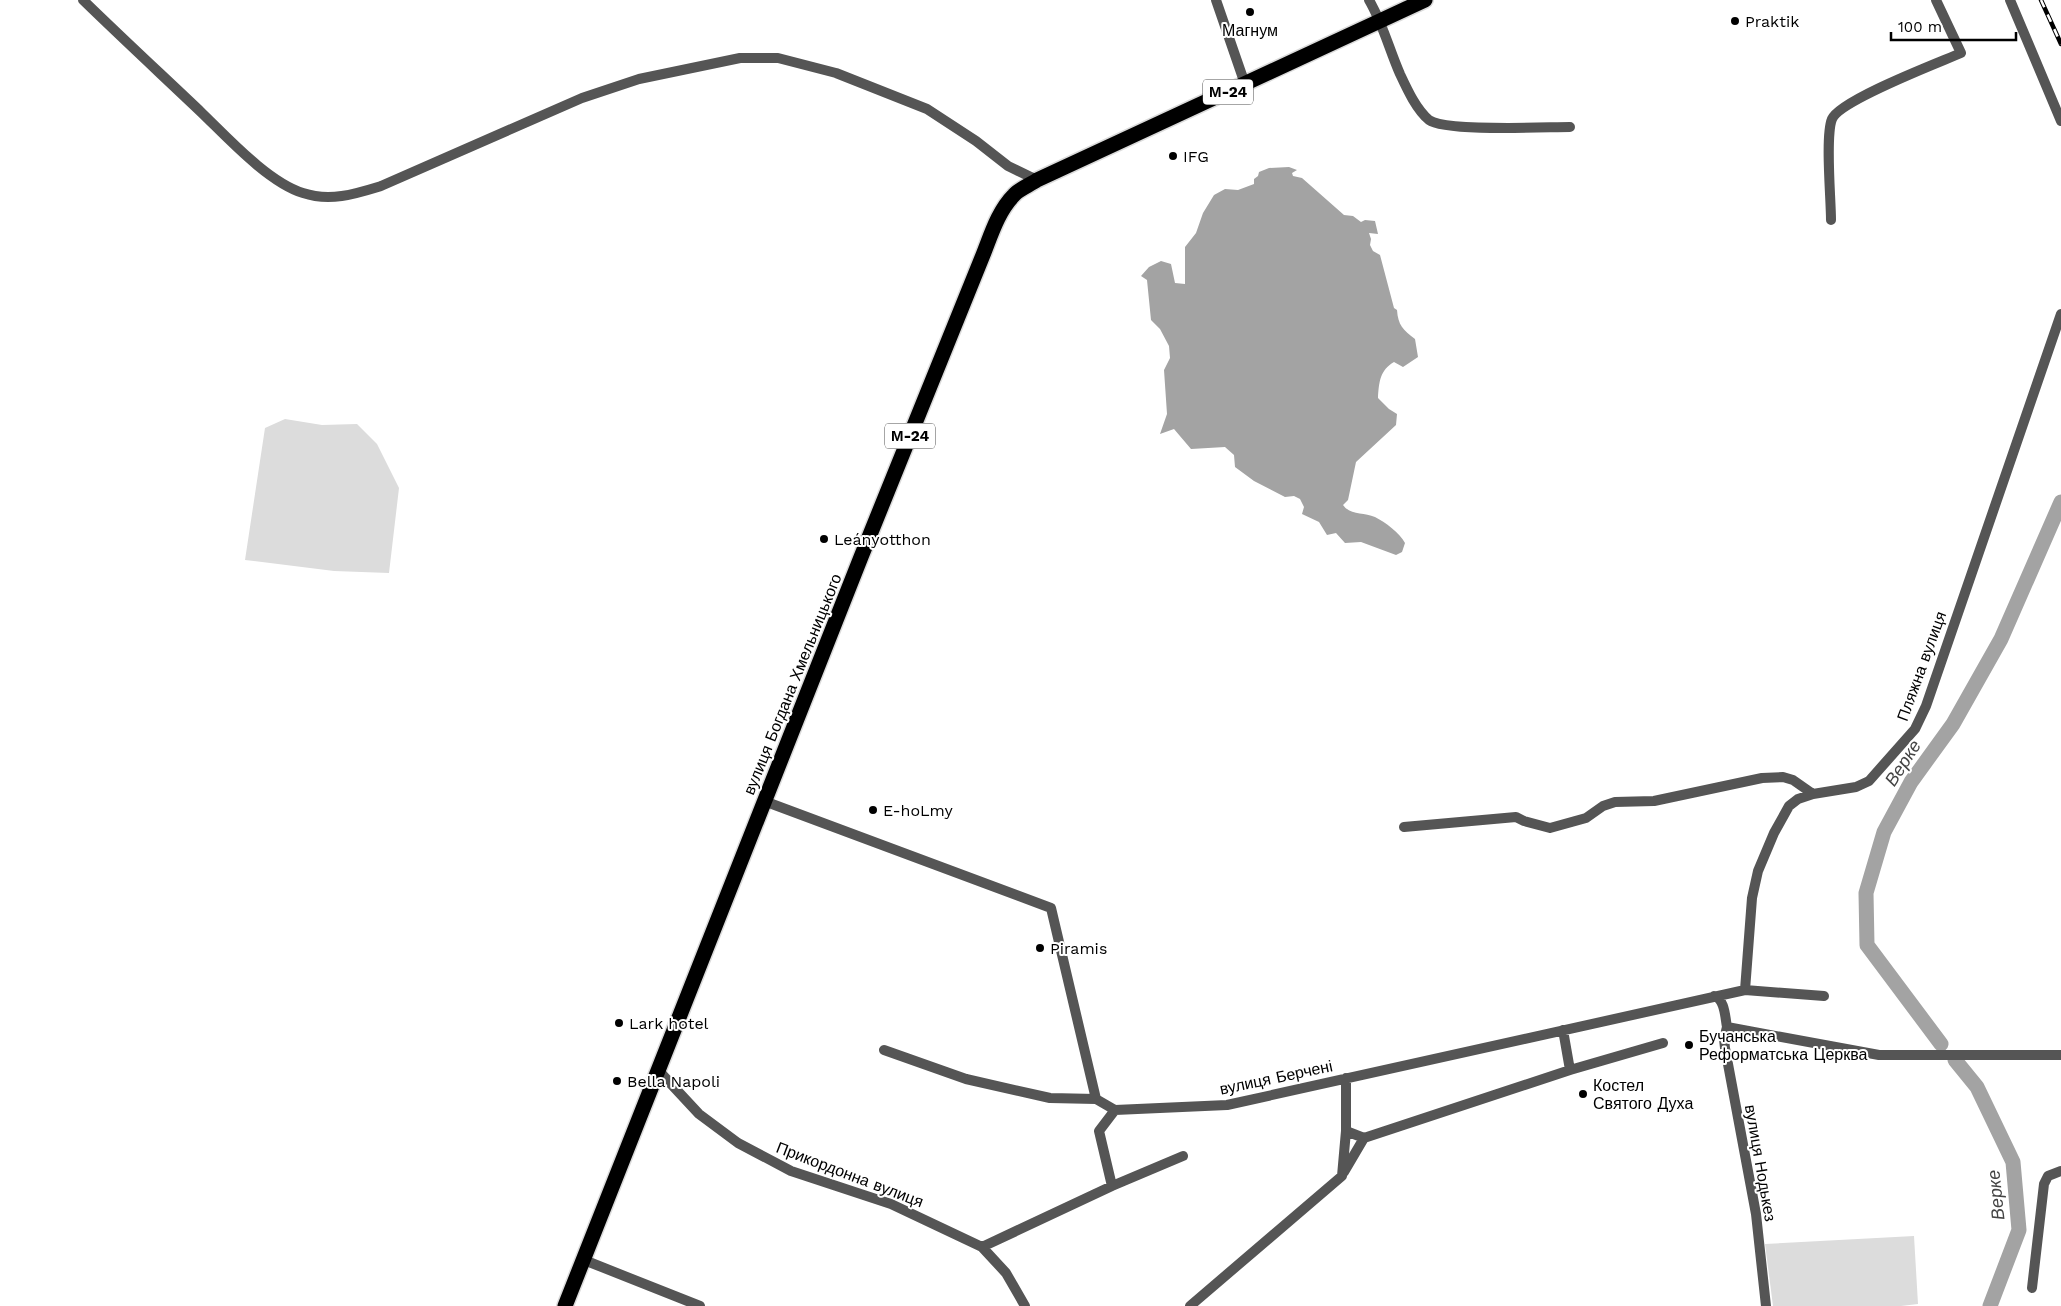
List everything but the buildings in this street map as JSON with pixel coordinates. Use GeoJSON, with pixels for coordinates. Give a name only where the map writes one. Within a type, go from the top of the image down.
{"type":"FeatureCollection","features":[{"type":"Feature","properties":{"kind":"highway","name":"вулиця Богдана Хмельницького"},"geometry":{"type":"LineString","coordinates":[[565,1306],[764,802],[998,219],[1015,194],[1037,180],[1425,0]]}},
{"type":"Feature","properties":{"kind":"street"},"geometry":{"type":"LineString","coordinates":[[83,0],[247,156],[277,179],[302,193],[326,198],[352,195],[381,186],[582,98],[639,79],[740,58],[778,58],[827,70],[918,106],[976,141],[1008,166],[1037,180]]}},
{"type":"Feature","properties":{"kind":"street"},"geometry":{"type":"LineString","coordinates":[[1216,0],[1245,84]]}},
{"type":"Feature","properties":{"kind":"street"},"geometry":{"type":"LineString","coordinates":[[1369,0],[1381,20],[1400,75],[1415,104],[1430,121],[1467,128],[1570,127]]}},
{"type":"Feature","properties":{"kind":"street"},"geometry":{"type":"LineString","coordinates":[[1831,220],[1829,137],[1832,120],[1838,111],[1882,88],[1961,53],[1936,0]]}},
{"type":"Feature","properties":{"kind":"street"},"geometry":{"type":"LineString","coordinates":[[2010,0],[2061,121]]}},
{"type":"Feature","properties":{"kind":"street","name":"Пляжна вулиця"},"geometry":{"type":"LineString","coordinates":[[1745,990],[1752,898],[1758,871],[1789,806],[1798,798],[1856,788],[1869,781],[1915,729],[1926,706],[2061,314]]}},
{"type":"Feature","properties":{"kind":"street"},"geometry":{"type":"LineString","coordinates":[[1404,827],[1516,817],[1550,828],[1586,818],[1603,806],[1615,802],[1654,801],[1762,778],[1782,777],[1793,780],[1813,794]]}},
{"type":"Feature","properties":{"kind":"street"},"geometry":{"type":"LineString","coordinates":[[764,802],[1051,908],[1096,1099]]}},
{"type":"Feature","properties":{"kind":"street","name":"вулиця Берчені"},"geometry":{"type":"LineString","coordinates":[[1115,1110],[1228,1105],[1745,990],[1824,996]]}},
{"type":"Feature","properties":{"kind":"street"},"geometry":{"type":"LineString","coordinates":[[1714,996],[1719,997],[1722,1001],[1727,1027],[1879,1055],[2061,1055]]}},
{"type":"Feature","properties":{"kind":"street","name":"вулиця Нодькез"},"geometry":{"type":"LineString","coordinates":[[1727,1027],[1724,1039],[1756,1214],[1766,1306]]}},
{"type":"Feature","properties":{"kind":"street"},"geometry":{"type":"LineString","coordinates":[[1563,1030],[1570,1070]]}},
{"type":"Feature","properties":{"kind":"street"},"geometry":{"type":"LineString","coordinates":[[1346,1132],[1364,1138],[1570,1070],[1664,1043]]}},
{"type":"Feature","properties":{"kind":"street"},"geometry":{"type":"LineString","coordinates":[[884,1050],[966,1079],[1050,1098],[1096,1099],[1115,1110],[1099,1131],[1112,1186]]}},
{"type":"Feature","properties":{"kind":"street","name":"Прикордонна вулиця"},"geometry":{"type":"LineString","coordinates":[[659,1070],[699,1114],[738,1143],[791,1171],[891,1204],[982,1247],[1006,1273],[1025,1306]]}},
{"type":"Feature","properties":{"kind":"street","name":"вулиця Берчені"},"geometry":{"type":"LineString","coordinates":[[1342,1176],[1346,1132],[1346,1078]]}},
{"type":"Feature","properties":{"kind":"street"},"geometry":{"type":"LineString","coordinates":[[1190,1306],[1342,1176],[1364,1138]]}},
{"type":"Feature","properties":{"kind":"street"},"geometry":{"type":"LineString","coordinates":[[982,1247],[1112,1186],[1183,1156]]}},
{"type":"Feature","properties":{"kind":"street"},"geometry":{"type":"LineString","coordinates":[[2032,1288],[2044,1184],[2048,1176],[2061,1171]]}},
{"type":"Feature","properties":{"kind":"street"},"geometry":{"type":"LineString","coordinates":[[584,1260],[700,1306]]}},
{"type":"Feature","properties":{"kind":"shaded area"},"geometry":{"type":"Polygon","coordinates":[[[1289,167],[1297,170],[1292,173],[1293,176],[1302,178],[1344,215],[1353,216],[1361,222],[1365,220],[1375,221],[1378,234],[1369,233],[1370,245],[1373,251],[1380,255],[1394,308],[1397,310],[1400,323],[1404,330],[1415,339],[1418,357],[1403,367],[1394,362],[1389,365],[1383,373],[1380,382],[1378,398],[1397,414],[1396,425],[1356,462],[1348,500],[1343,505],[1350,511],[1375,517],[1396,532],[1405,543],[1402,552],[1396,555],[1361,542],[1345,543],[1336,533],[1327,535],[1319,522],[1302,514],[1304,507],[1300,499],[1294,496],[1285,497],[1254,481],[1235,467],[1234,455],[1225,447],[1191,449],[1174,429],[1160,434],[1167,414],[1164,370],[1170,358],[1169,346],[1160,329],[1151,320],[1147,280],[1141,276],[1149,267],[1161,261],[1171,264],[1175,283],[1185,284],[1185,247],[1196,233],[1203,213],[1214,195],[1225,189],[1238,190],[1254,184],[1254,179],[1258,176],[1259,172],[1269,168],[1289,167]]]}},
{"type":"Feature","properties":{"kind":"shaded area"},"geometry":{"type":"Polygon","coordinates":[[[285,419],[322,425],[357,424],[377,444],[399,488],[389,573],[334,571],[245,560],[265,428],[285,419]]]}},
{"type":"Feature","properties":{"kind":"shaded area"},"geometry":{"type":"Polygon","coordinates":[[[1914,1236],[1918,1304],[1901,1306],[1773,1306],[1765,1244],[1914,1236]]]}},
{"type":"Feature","properties":{"kind":"waterway","name":"Верке"},"geometry":{"type":"LineString","coordinates":[[1941,1044],[1867,945],[1866,893],[1884,832],[1911,782],[1953,724],[2001,639],[2061,502]]}},
{"type":"Feature","properties":{"kind":"waterway","name":"Верке"},"geometry":{"type":"LineString","coordinates":[[1955,1060],[1977,1087],[2013,1162],[2019,1230],[1990,1306]]}},
{"type":"Feature","properties":{"kind":"railway"},"geometry":{"type":"LineString","coordinates":[[2041,0],[2061,44]]}},
{"type":"Feature","properties":{"kind":"place","name":"Магнум"},"geometry":{"type":"Point","coordinates":[1250,12]}},
{"type":"Feature","properties":{"kind":"place","name":"Praktik"},"geometry":{"type":"Point","coordinates":[1735,21]}},
{"type":"Feature","properties":{"kind":"place","name":"IFG"},"geometry":{"type":"Point","coordinates":[1173,156]}},
{"type":"Feature","properties":{"kind":"place","name":"Leányotthon"},"geometry":{"type":"Point","coordinates":[824,539]}},
{"type":"Feature","properties":{"kind":"place","name":"E-hoLmy"},"geometry":{"type":"Point","coordinates":[873,810]}},
{"type":"Feature","properties":{"kind":"place","name":"Piramis"},"geometry":{"type":"Point","coordinates":[1040,948]}},
{"type":"Feature","properties":{"kind":"place","name":"Lark hotel"},"geometry":{"type":"Point","coordinates":[619,1023]}},
{"type":"Feature","properties":{"kind":"place","name":"Бучанська Реформатська Церква"},"geometry":{"type":"Point","coordinates":[1689,1045]}},
{"type":"Feature","properties":{"kind":"place","name":"Bella Napoli"},"geometry":{"type":"Point","coordinates":[617,1081]}},
{"type":"Feature","properties":{"kind":"place","name":"Костел Святого Духа"},"geometry":{"type":"Point","coordinates":[1583,1094]}}]}
